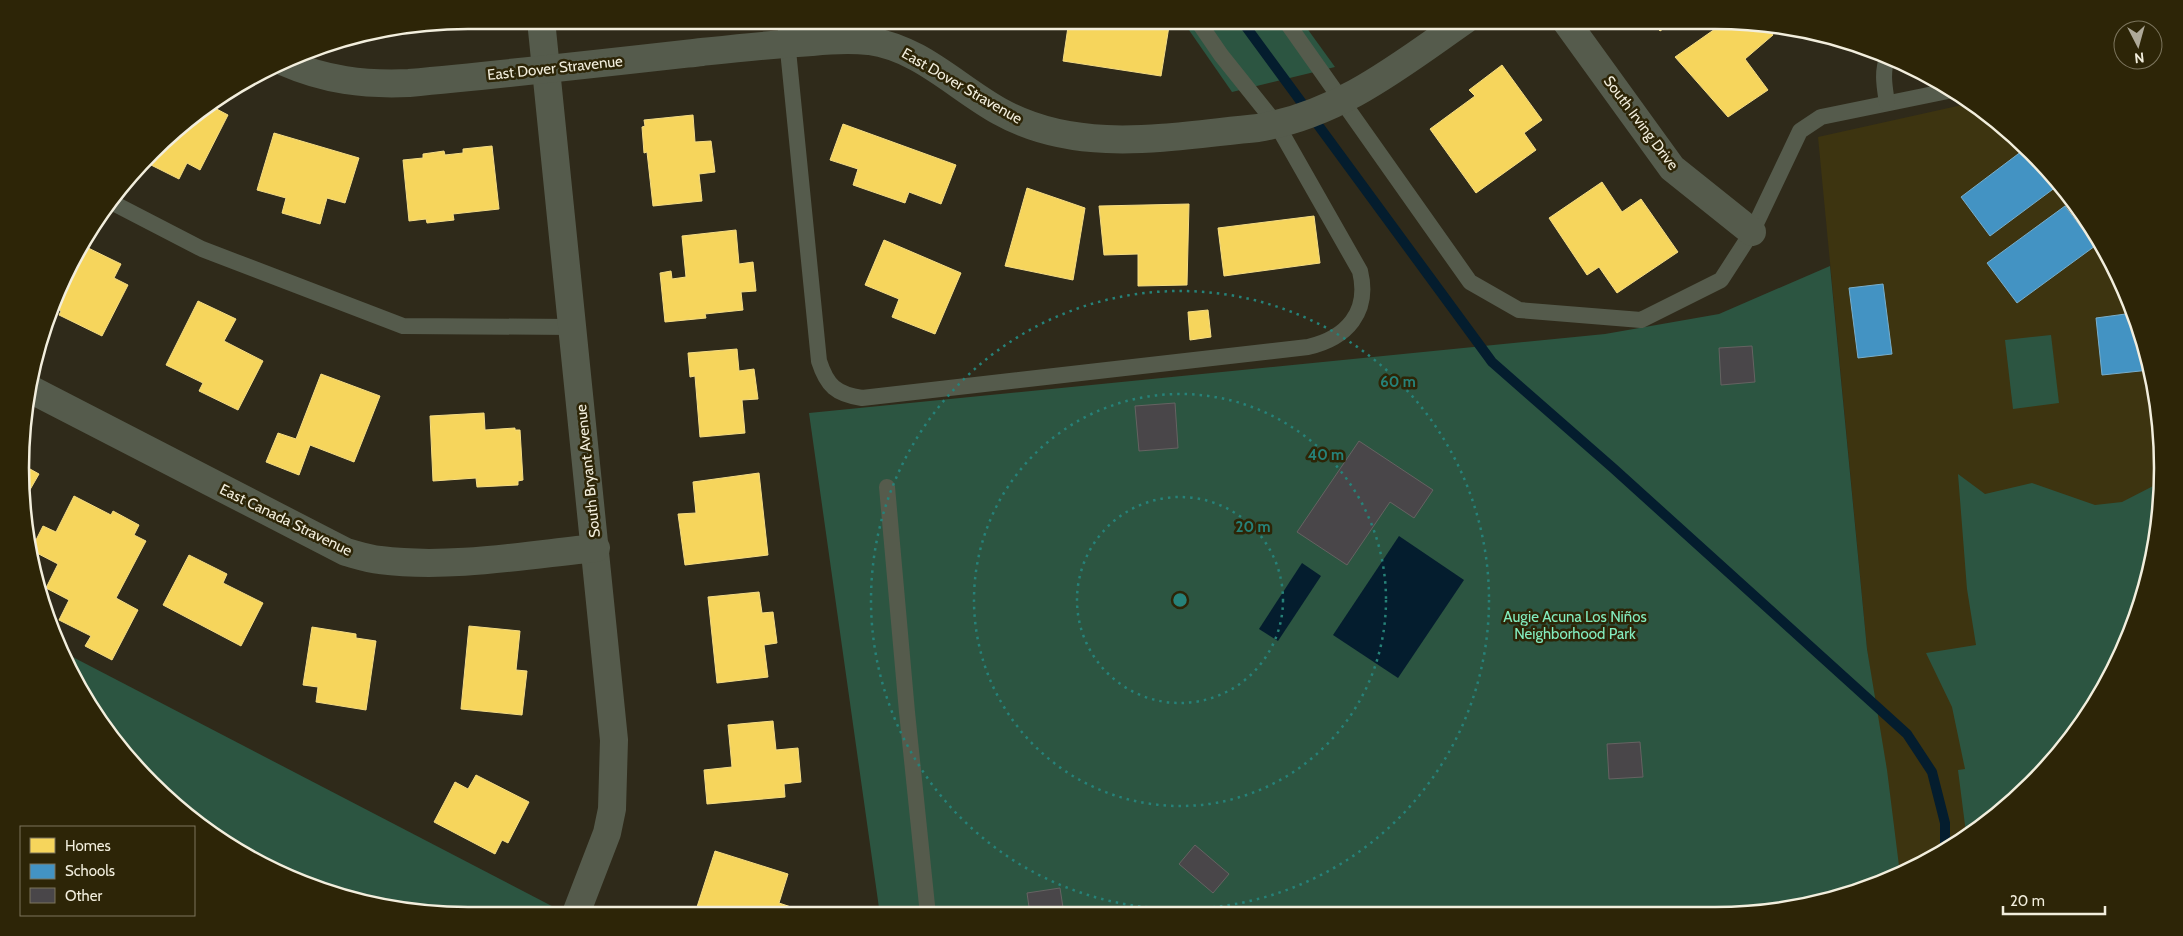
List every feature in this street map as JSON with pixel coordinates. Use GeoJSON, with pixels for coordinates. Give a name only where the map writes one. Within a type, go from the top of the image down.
{"type":"FeatureCollection","features":[{"type":"Feature","properties":{"kind":"street","name":"South Bryant Avenue"},"geometry":{"type":"LineString","coordinates":[[542,29],[614,740],[612,809],[607,833],[578,907]]}},
{"type":"Feature","properties":{"kind":"street","name":"East Dover Stravenue"},"geometry":{"type":"LineString","coordinates":[[292,65],[311,73],[341,81],[373,84],[409,84],[546,70],[786,32],[889,45],[908,52],[930,64],[1000,111],[1035,126],[1102,140],[1139,139],[1276,125],[1310,114],[1343,100],[1385,76],[1452,29]]}},
{"type":"Feature","properties":{"kind":"street","name":"South Irving Drive"},"geometry":{"type":"LineString","coordinates":[[1572,29],[1672,168],[1752,232]]}},
{"type":"Feature","properties":{"kind":"street","name":"East Canada Stravenue"},"geometry":{"type":"LineString","coordinates":[[36,392],[346,552],[378,560],[411,563],[445,562],[596,548]]}},
{"type":"Feature","properties":{"kind":"lane"},"geometry":{"type":"LineString","coordinates":[[786,32],[819,361],[825,379],[836,390],[848,396],[862,398],[1308,347],[1327,341],[1340,333],[1354,320],[1364,292],[1360,271],[1276,125],[1221,55],[1203,29]]}},
{"type":"Feature","properties":{"kind":"lane"},"geometry":{"type":"LineString","coordinates":[[1292,29],[1470,282],[1519,310],[1641,320],[1721,280],[1752,232],[1800,131],[1820,117],[1942,92]]}},
{"type":"Feature","properties":{"kind":"lane"},"geometry":{"type":"LineString","coordinates":[[1885,63],[1887,104]]}},
{"type":"Feature","properties":{"kind":"lane"},"geometry":{"type":"LineString","coordinates":[[117,205],[202,249],[402,326],[573,327]]}},
{"type":"Feature","properties":{"kind":"lane"},"geometry":{"type":"LineString","coordinates":[[887,487],[927,907]]}},
{"type":"Feature","properties":{"kind":"shaded area"},"geometry":{"type":"Polygon","coordinates":[[[1962,105],[2005,138],[2026,157],[2063,201],[2080,224],[2109,274],[2121,300],[2139,354],[2146,382],[2153,439],[2153,497],[2146,554],[2131,609],[2121,636],[2095,688],[2080,712],[2045,758],[2005,798],[1959,833],[1896,868],[1867,649],[1818,137],[1962,105]]]}},
{"type":"Feature","properties":{"kind":"green space"},"geometry":{"type":"Polygon","coordinates":[[[1188,29],[1308,29],[1335,67],[1232,92],[1188,29]]]}},
{"type":"Feature","properties":{"kind":"green space","name":"Augie Acuna Los Niños Neighborhood Park"},"geometry":{"type":"Polygon","coordinates":[[[1830,266],[1867,649],[1887,770],[1899,867],[1856,884],[1829,892],[1801,899],[1744,906],[879,907],[809,413],[1605,334],[1719,314],[1830,266]]]}},
{"type":"Feature","properties":{"kind":"green space"},"geometry":{"type":"Polygon","coordinates":[[[2051,335],[2059,403],[2013,409],[2005,340],[2051,335]]]}},
{"type":"Feature","properties":{"kind":"green space"},"geometry":{"type":"Polygon","coordinates":[[[1958,474],[1985,494],[2032,483],[2095,505],[2122,502],[2153,486],[2146,554],[2139,582],[2121,636],[2095,688],[2063,735],[2026,779],[1965,828],[1958,770],[1965,769],[1952,707],[1926,653],[1976,645],[1967,589],[1958,474]]]}},
{"type":"Feature","properties":{"kind":"green space"},"geometry":{"type":"Polygon","coordinates":[[[71,656],[554,907],[439,906],[382,899],[327,884],[274,862],[224,833],[178,798],[157,779],[138,758],[103,712],[71,656]]]}},
{"type":"Feature","properties":{"kind":"water"},"geometry":{"type":"Polygon","coordinates":[[[1399,536],[1464,580],[1398,678],[1333,635],[1399,536]]]}},
{"type":"Feature","properties":{"kind":"water"},"geometry":{"type":"Polygon","coordinates":[[[1302,563],[1321,576],[1278,641],[1259,629],[1302,563]]]}},
{"type":"Feature","properties":{"kind":"building: Homes"},"geometry":{"type":"Polygon","coordinates":[[[1068,29],[1169,29],[1161,76],[1063,61],[1068,29]]]}},
{"type":"Feature","properties":{"kind":"building: Homes"},"geometry":{"type":"Polygon","coordinates":[[[1715,29],[1744,30],[1772,33],[1773,35],[1745,59],[1768,90],[1728,117],[1675,57],[1715,29]]]}},
{"type":"Feature","properties":{"kind":"building: Homes"},"geometry":{"type":"Polygon","coordinates":[[[1502,65],[1542,120],[1524,133],[1536,150],[1476,193],[1430,129],[1475,96],[1469,90],[1502,65]]]}},
{"type":"Feature","properties":{"kind":"building: Homes"},"geometry":{"type":"Polygon","coordinates":[[[216,109],[228,115],[200,170],[187,163],[179,179],[150,165],[178,138],[216,109]]]}},
{"type":"Feature","properties":{"kind":"building: Homes"},"geometry":{"type":"Polygon","coordinates":[[[693,115],[695,142],[711,141],[715,172],[699,174],[702,201],[653,206],[647,152],[644,153],[642,127],[645,126],[644,120],[693,115]]]}},
{"type":"Feature","properties":{"kind":"building: Homes"},"geometry":{"type":"Polygon","coordinates":[[[843,124],[956,165],[941,204],[909,192],[905,203],[853,185],[858,169],[830,160],[843,124]]]}},
{"type":"Feature","properties":{"kind":"building: Homes"},"geometry":{"type":"Polygon","coordinates":[[[274,133],[359,158],[345,203],[327,198],[320,224],[282,213],[286,198],[257,190],[274,133]]]}},
{"type":"Feature","properties":{"kind":"building: Homes"},"geometry":{"type":"Polygon","coordinates":[[[492,146],[499,209],[453,214],[454,220],[427,223],[426,219],[409,221],[403,160],[423,158],[423,154],[444,151],[445,155],[463,153],[463,149],[492,146]]]}},
{"type":"Feature","properties":{"kind":"building: Homes"},"geometry":{"type":"Polygon","coordinates":[[[1602,182],[1622,212],[1641,199],[1678,252],[1617,293],[1599,267],[1587,275],[1549,218],[1602,182]]]}},
{"type":"Feature","properties":{"kind":"building: Homes"},"geometry":{"type":"Polygon","coordinates":[[[1027,188],[1085,208],[1073,280],[1005,266],[1027,188]]]}},
{"type":"Feature","properties":{"kind":"building: Homes"},"geometry":{"type":"Polygon","coordinates":[[[1189,204],[1187,285],[1138,286],[1138,254],[1104,255],[1099,206],[1189,204]]]}},
{"type":"Feature","properties":{"kind":"building: Homes"},"geometry":{"type":"Polygon","coordinates":[[[1314,216],[1320,263],[1224,276],[1218,228],[1314,216]]]}},
{"type":"Feature","properties":{"kind":"building: Homes"},"geometry":{"type":"Polygon","coordinates":[[[736,230],[739,264],[753,262],[756,291],[741,292],[743,310],[705,314],[706,318],[665,322],[660,273],[671,271],[672,279],[686,277],[682,236],[736,230]]]}},
{"type":"Feature","properties":{"kind":"building: Homes"},"geometry":{"type":"Polygon","coordinates":[[[884,240],[961,273],[935,334],[892,317],[899,299],[865,285],[884,240]]]}},
{"type":"Feature","properties":{"kind":"building: Homes"},"geometry":{"type":"Polygon","coordinates":[[[88,248],[121,264],[114,278],[128,285],[102,336],[59,315],[61,311],[58,309],[62,300],[88,248]]]}},
{"type":"Feature","properties":{"kind":"building: Homes"},"geometry":{"type":"Polygon","coordinates":[[[198,301],[236,319],[224,341],[263,361],[238,410],[199,391],[203,383],[166,365],[198,301]]]}},
{"type":"Feature","properties":{"kind":"building: Homes"},"geometry":{"type":"Polygon","coordinates":[[[1208,310],[1211,337],[1190,340],[1188,312],[1208,310]]]}},
{"type":"Feature","properties":{"kind":"building: Homes"},"geometry":{"type":"Polygon","coordinates":[[[737,349],[739,371],[754,369],[758,399],[742,400],[745,433],[700,437],[695,376],[690,377],[688,353],[737,349]]]}},
{"type":"Feature","properties":{"kind":"building: Homes"},"geometry":{"type":"Polygon","coordinates":[[[321,374],[380,396],[354,462],[310,445],[299,475],[266,462],[278,433],[296,439],[321,374]]]}},
{"type":"Feature","properties":{"kind":"building: Homes"},"geometry":{"type":"Polygon","coordinates":[[[484,413],[485,430],[515,428],[515,430],[520,430],[523,480],[518,481],[518,485],[477,487],[476,478],[433,481],[430,416],[484,413]]]}},
{"type":"Feature","properties":{"kind":"building: Homes"},"geometry":{"type":"Polygon","coordinates":[[[29,468],[39,474],[30,490],[29,468]]]}},
{"type":"Feature","properties":{"kind":"building: Homes"},"geometry":{"type":"Polygon","coordinates":[[[759,473],[768,555],[685,565],[678,514],[696,513],[693,482],[759,473]]]}},
{"type":"Feature","properties":{"kind":"building: Homes"},"geometry":{"type":"Polygon","coordinates":[[[74,496],[111,515],[113,511],[139,525],[134,535],[146,541],[116,598],[138,610],[112,660],[85,646],[91,636],[59,620],[69,600],[46,588],[58,564],[37,553],[35,541],[43,526],[56,532],[74,496]]]}},
{"type":"Feature","properties":{"kind":"building: Homes"},"geometry":{"type":"Polygon","coordinates":[[[189,555],[227,574],[223,583],[263,603],[241,646],[163,605],[189,555]]]}},
{"type":"Feature","properties":{"kind":"building: Homes"},"geometry":{"type":"Polygon","coordinates":[[[759,592],[762,613],[773,612],[777,643],[764,645],[768,677],[717,683],[708,597],[759,592]]]}},
{"type":"Feature","properties":{"kind":"building: Homes"},"geometry":{"type":"Polygon","coordinates":[[[469,626],[520,631],[516,670],[527,671],[522,715],[461,709],[469,626]]]}},
{"type":"Feature","properties":{"kind":"building: Homes"},"geometry":{"type":"Polygon","coordinates":[[[312,627],[356,634],[356,638],[376,641],[366,710],[316,702],[318,687],[303,685],[312,627]]]}},
{"type":"Feature","properties":{"kind":"building: Homes"},"geometry":{"type":"Polygon","coordinates":[[[773,721],[776,750],[798,748],[801,782],[784,784],[785,797],[707,804],[704,770],[732,767],[728,725],[773,721]]]}},
{"type":"Feature","properties":{"kind":"building: Homes"},"geometry":{"type":"Polygon","coordinates":[[[476,775],[529,802],[508,843],[502,840],[495,854],[434,822],[455,782],[468,789],[476,775]]]}},
{"type":"Feature","properties":{"kind":"building: Homes"},"geometry":{"type":"Polygon","coordinates":[[[715,851],[788,874],[779,903],[791,907],[697,907],[715,851]]]}},
{"type":"Feature","properties":{"kind":"building: Schools"},"geometry":{"type":"Polygon","coordinates":[[[2021,152],[2053,189],[1990,236],[1961,197],[2021,152]]]}},
{"type":"Feature","properties":{"kind":"building: Schools"},"geometry":{"type":"Polygon","coordinates":[[[2065,206],[2094,247],[2017,303],[1987,263],[2065,206]]]}},
{"type":"Feature","properties":{"kind":"building: Schools"},"geometry":{"type":"Polygon","coordinates":[[[1883,284],[1892,354],[1858,358],[1849,288],[1883,284]]]}},
{"type":"Feature","properties":{"kind":"building: Schools"},"geometry":{"type":"Polygon","coordinates":[[[2126,314],[2143,371],[2102,375],[2096,318],[2126,314]]]}},
{"type":"Feature","properties":{"kind":"building: Other"},"geometry":{"type":"Polygon","coordinates":[[[1752,346],[1755,382],[1721,385],[1719,348],[1752,346]]]}},
{"type":"Feature","properties":{"kind":"building: Other"},"geometry":{"type":"Polygon","coordinates":[[[1175,403],[1178,448],[1139,451],[1135,406],[1175,403]]]}},
{"type":"Feature","properties":{"kind":"building: Other"},"geometry":{"type":"Polygon","coordinates":[[[1359,441],[1433,490],[1414,518],[1390,502],[1347,565],[1297,532],[1359,441]]]}},
{"type":"Feature","properties":{"kind":"building: Other"},"geometry":{"type":"Polygon","coordinates":[[[1640,742],[1643,777],[1609,779],[1607,744],[1640,742]]]}},
{"type":"Feature","properties":{"kind":"building: Other"},"geometry":{"type":"Polygon","coordinates":[[[1195,845],[1229,874],[1213,893],[1179,864],[1195,845]]]}},
{"type":"Feature","properties":{"kind":"building: Other"},"geometry":{"type":"Polygon","coordinates":[[[1060,888],[1063,907],[1029,907],[1027,893],[1060,888]]]}},
{"type":"Feature","properties":{"kind":"waterway"},"geometry":{"type":"LineString","coordinates":[[1248,29],[1492,362],[1613,468],[1907,734],[1932,772],[1945,823],[1945,842]]}}]}
